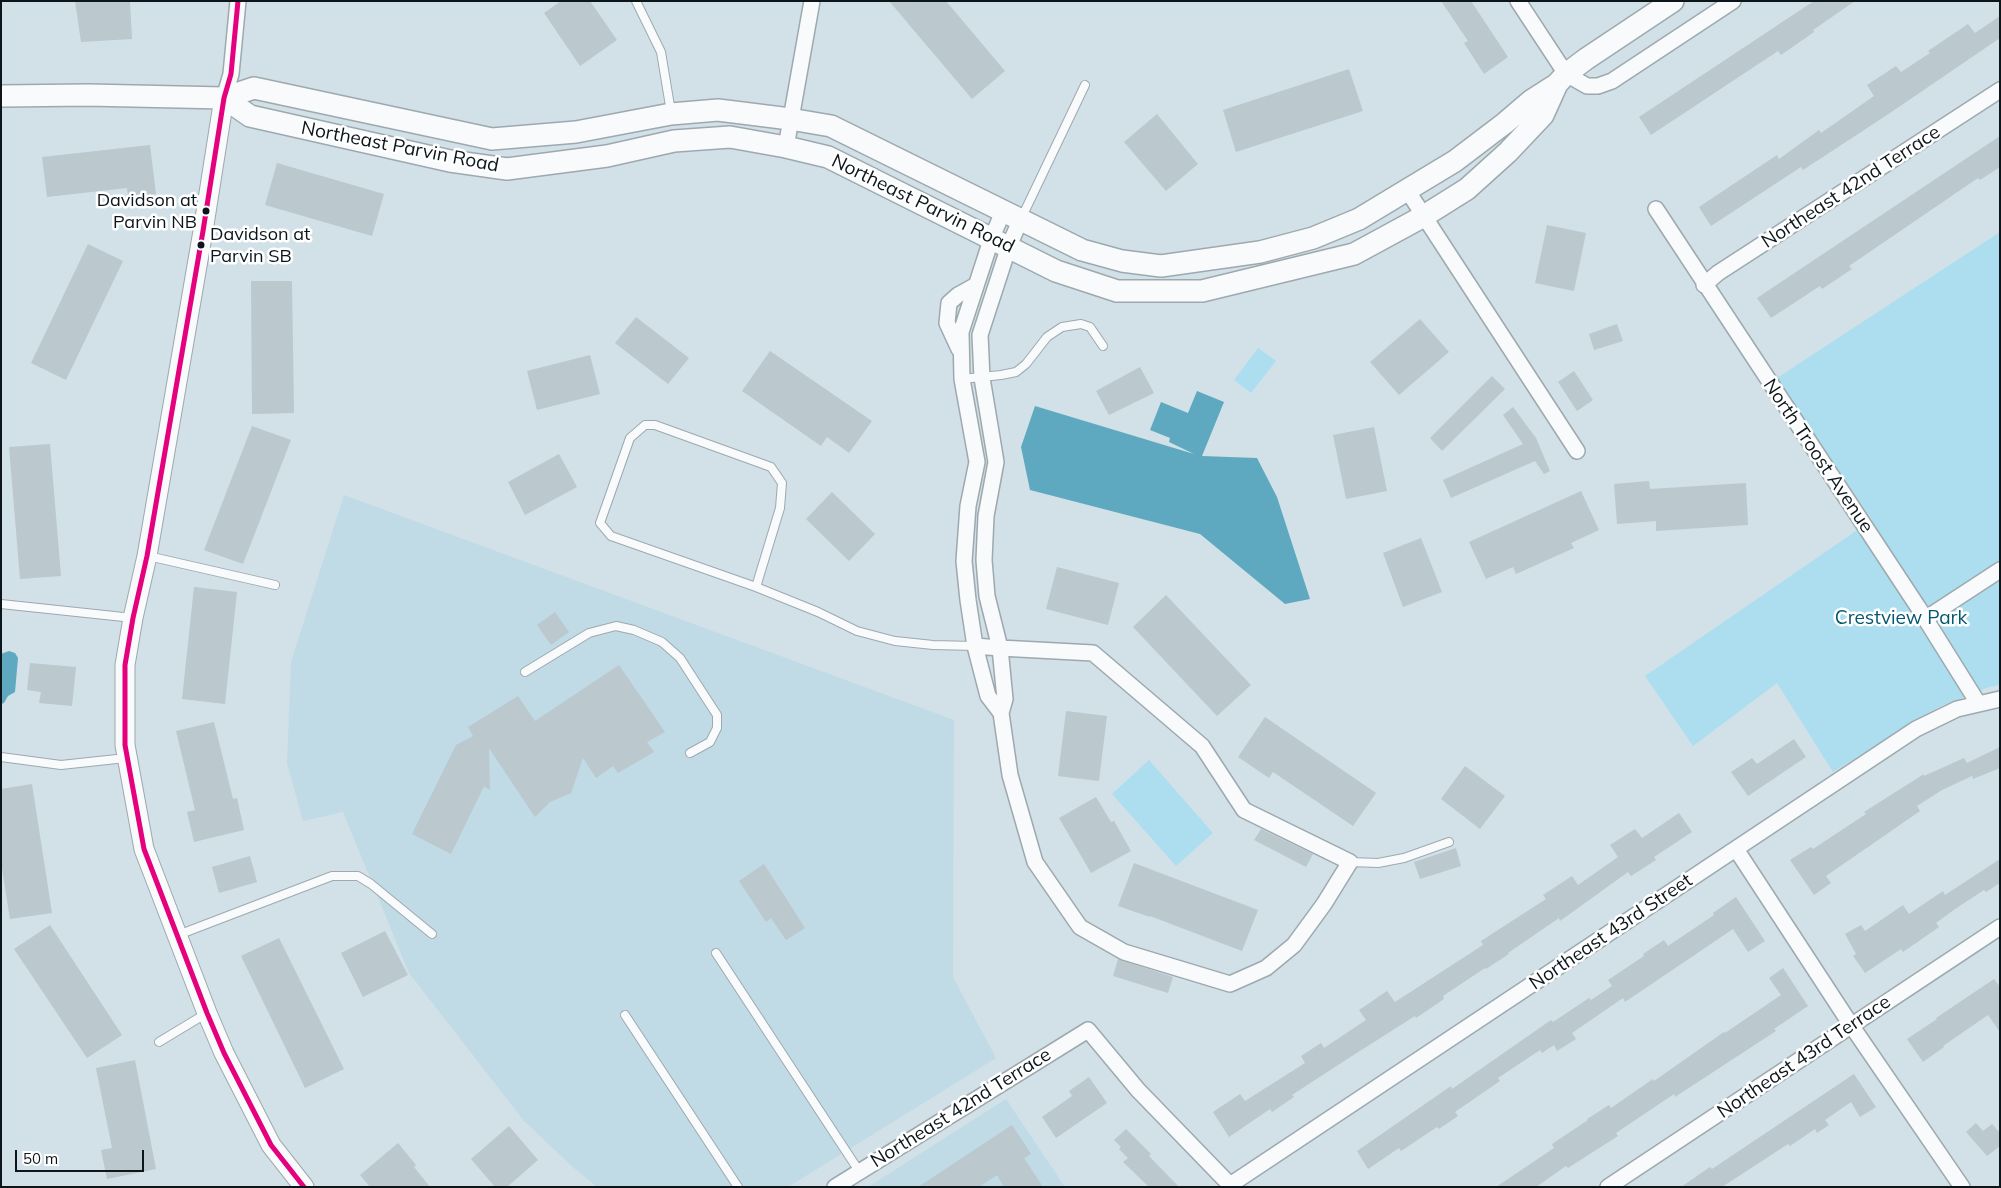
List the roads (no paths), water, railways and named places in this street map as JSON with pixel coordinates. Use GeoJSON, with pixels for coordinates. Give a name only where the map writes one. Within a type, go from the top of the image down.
{"type":"FeatureCollection","features":[{"type":"Feature","properties":{"kind":"main road","name":"Northeast Parvin Road"},"geometry":{"type":"LineString","coordinates":[[1,96],[88,95],[224,98],[254,88],[492,139],[576,132],[671,114],[718,110],[790,119],[831,126],[1082,250],[1122,261],[1161,266],[1260,252],[1313,238],[1359,219],[1455,161],[1532,100],[1672,1]]}},
{"type":"Feature","properties":{"kind":"main road","name":"Northeast Parvin Road"},"geometry":{"type":"LineString","coordinates":[[224,98],[250,116],[450,161],[507,169],[607,156],[674,141],[730,137],[786,147],[828,157],[1056,271],[1117,291],[1202,291],[1354,254],[1424,216],[1467,189],[1508,152],[1543,115],[1561,79]]}},
{"type":"Feature","properties":{"kind":"main road"},"geometry":{"type":"LineString","coordinates":[[671,114],[674,141]]}},
{"type":"Feature","properties":{"kind":"street"},"geometry":{"type":"LineString","coordinates":[[238,1],[231,74],[224,98],[204,231],[147,556],[125,665],[126,758],[144,849],[207,1013],[224,1053],[271,1145],[304,1187]]}},
{"type":"Feature","properties":{"kind":"street"},"geometry":{"type":"LineString","coordinates":[[786,147],[812,1]]}},
{"type":"Feature","properties":{"kind":"street"},"geometry":{"type":"LineString","coordinates":[[1518,1],[1561,79],[1587,86],[1598,86],[1612,81],[1733,1]]}},
{"type":"Feature","properties":{"kind":"street","name":"Northeast 42nd Terrace"},"geometry":{"type":"LineString","coordinates":[[1704,285],[2000,90]]}},
{"type":"Feature","properties":{"kind":"street"},"geometry":{"type":"LineString","coordinates":[[1407,190],[1577,451]]}},
{"type":"Feature","properties":{"kind":"street","name":"North Troost Avenue"},"geometry":{"type":"LineString","coordinates":[[1656,209],[1978,703]]}},
{"type":"Feature","properties":{"kind":"street"},"geometry":{"type":"LineString","coordinates":[[1001,713],[988,696],[975,646],[964,561],[968,506],[977,462],[962,380],[961,352],[947,323],[947,313],[950,304],[958,295],[974,290],[1000,242],[1011,216]]}},
{"type":"Feature","properties":{"kind":"street"},"geometry":{"type":"LineString","coordinates":[[975,646],[1000,648],[1094,653],[1202,746],[1244,810],[1350,862],[1324,904],[1294,945],[1266,968],[1230,984],[1124,952],[1080,927],[1035,862],[1010,775],[1001,713],[1005,699],[1000,648],[987,596],[984,560],[986,516],[996,462],[982,378],[980,335],[992,300],[1000,242]]}},
{"type":"Feature","properties":{"kind":"street"},"geometry":{"type":"LineString","coordinates":[[974,290],[992,300]]}},
{"type":"Feature","properties":{"kind":"street"},"geometry":{"type":"LineString","coordinates":[[1925,619],[2000,570]]}},
{"type":"Feature","properties":{"kind":"street","name":"Northeast 43rd Street"},"geometry":{"type":"LineString","coordinates":[[1231,1186],[1916,729],[1957,709],[2000,699]]}},
{"type":"Feature","properties":{"kind":"street"},"geometry":{"type":"LineString","coordinates":[[1736,849],[1851,1025],[1962,1187]]}},
{"type":"Feature","properties":{"kind":"street","name":"Northeast 43rd Terrace"},"geometry":{"type":"LineString","coordinates":[[1608,1187],[2000,928]]}},
{"type":"Feature","properties":{"kind":"street","name":"Northeast 42nd Terrace"},"geometry":{"type":"LineString","coordinates":[[835,1187],[1088,1030],[1138,1090],[1231,1186]]}},
{"type":"Feature","properties":{"kind":"lane"},"geometry":{"type":"LineString","coordinates":[[636,1],[661,52],[671,114]]}},
{"type":"Feature","properties":{"kind":"lane"},"geometry":{"type":"LineString","coordinates":[[1011,216],[1086,85]]}},
{"type":"Feature","properties":{"kind":"lane"},"geometry":{"type":"LineString","coordinates":[[962,380],[1016,372],[1026,364],[1047,337],[1062,327],[1081,324],[1090,327],[1103,346]]}},
{"type":"Feature","properties":{"kind":"lane"},"geometry":{"type":"LineString","coordinates":[[756,587],[780,508],[782,483],[771,467],[654,425],[645,425],[630,438],[600,523],[611,536],[756,587],[818,612],[858,631],[894,641],[975,646]]}},
{"type":"Feature","properties":{"kind":"lane"},"geometry":{"type":"LineString","coordinates":[[147,556],[275,585]]}},
{"type":"Feature","properties":{"kind":"lane"},"geometry":{"type":"LineString","coordinates":[[1,604],[133,618]]}},
{"type":"Feature","properties":{"kind":"lane"},"geometry":{"type":"LineString","coordinates":[[525,672],[589,633],[616,626],[634,630],[662,642],[680,658],[717,716],[717,728],[710,742],[690,753]]}},
{"type":"Feature","properties":{"kind":"lane"},"geometry":{"type":"LineString","coordinates":[[1,758],[62,764],[126,758]]}},
{"type":"Feature","properties":{"kind":"lane"},"geometry":{"type":"LineString","coordinates":[[1350,862],[1378,863],[1404,858],[1449,842]]}},
{"type":"Feature","properties":{"kind":"lane"},"geometry":{"type":"LineString","coordinates":[[178,935],[332,876],[358,876],[371,884],[432,934]]}},
{"type":"Feature","properties":{"kind":"lane"},"geometry":{"type":"LineString","coordinates":[[716,953],[859,1171]]}},
{"type":"Feature","properties":{"kind":"lane"},"geometry":{"type":"LineString","coordinates":[[159,1042],[207,1013]]}},
{"type":"Feature","properties":{"kind":"lane"},"geometry":{"type":"LineString","coordinates":[[625,1015],[738,1187]]}},
{"type":"Feature","properties":{"kind":"place","name":"Davidson at Parvin NB"},"geometry":{"type":"Point","coordinates":[206,211]}},
{"type":"Feature","properties":{"kind":"place","name":"Davidson at Parvin SB"},"geometry":{"type":"Point","coordinates":[201,245]}},
{"type":"Feature","properties":{"kind":"park label","name":"Crestview Park"},"geometry":{"type":"Point","coordinates":[1901,618]}}]}
